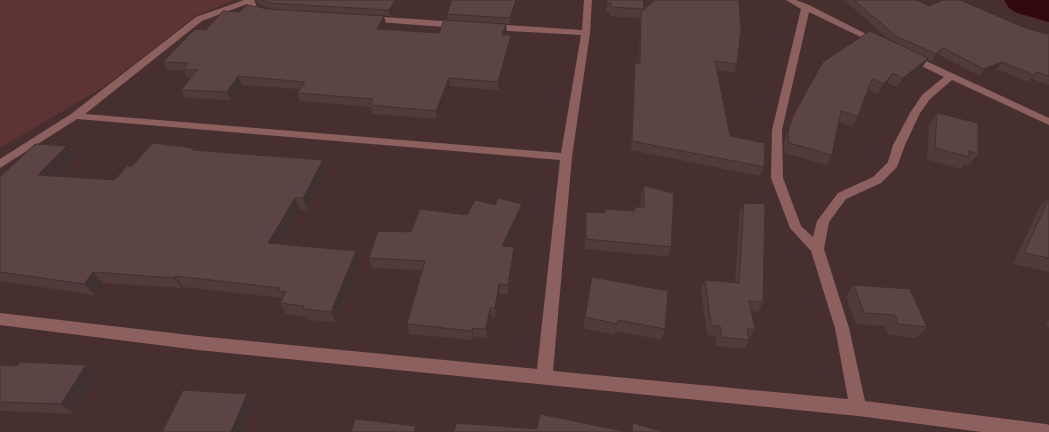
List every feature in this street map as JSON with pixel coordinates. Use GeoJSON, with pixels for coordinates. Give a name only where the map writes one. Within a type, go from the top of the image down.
{"type":"FeatureCollection","features":[{"type":"Feature","properties":{"kind":"street"},"geometry":{"type":"LineString","coordinates":[[544,378],[566,157],[586,33],[588,0]]}},
{"type":"Feature","properties":{"kind":"street"},"geometry":{"type":"LineString","coordinates":[[790,0],[1049,122]]}},
{"type":"Feature","properties":{"kind":"street"},"geometry":{"type":"LineString","coordinates":[[0,164],[75,116],[199,19],[249,1],[253,9],[271,13]]}},
{"type":"Feature","properties":{"kind":"street"},"geometry":{"type":"LineString","coordinates":[[806,7],[777,130],[777,178],[796,228],[817,249],[842,328],[858,408]]}},
{"type":"Feature","properties":{"kind":"street"},"geometry":{"type":"LineString","coordinates":[[360,19],[468,26]]}},
{"type":"Feature","properties":{"kind":"street"},"geometry":{"type":"LineString","coordinates":[[478,26],[586,33]]}},
{"type":"Feature","properties":{"kind":"street"},"geometry":{"type":"LineString","coordinates":[[817,249],[823,221],[842,196],[876,180],[893,164],[899,145],[915,113],[926,97],[950,76]]}},
{"type":"Feature","properties":{"kind":"street"},"geometry":{"type":"LineString","coordinates":[[75,116],[566,157]]}},
{"type":"Feature","properties":{"kind":"street"},"geometry":{"type":"LineString","coordinates":[[0,318],[198,343],[858,408],[1046,432]]}},
{"type":"Feature","properties":{"kind":"shaded area"},"geometry":{"type":"Polygon","coordinates":[[[0,0],[235,0],[197,15],[105,86],[0,148],[0,0]]]}},
{"type":"Feature","properties":{"kind":"building"},"geometry":{"type":"Polygon","coordinates":[[[261,0],[395,0],[389,10],[269,3],[261,0]]]}},
{"type":"Feature","properties":{"kind":"building"},"geometry":{"type":"Polygon","coordinates":[[[452,0],[516,0],[510,18],[447,14],[452,0]]]}},
{"type":"Feature","properties":{"kind":"building"},"geometry":{"type":"Polygon","coordinates":[[[607,0],[643,0],[644,9],[611,7],[611,3],[607,3],[607,0]]]}},
{"type":"Feature","properties":{"kind":"building"},"geometry":{"type":"Polygon","coordinates":[[[655,0],[739,0],[741,30],[737,64],[715,61],[730,136],[765,143],[764,167],[632,141],[635,63],[640,63],[641,12],[655,0]]]}},
{"type":"Feature","properties":{"kind":"building"},"geometry":{"type":"Polygon","coordinates":[[[854,0],[916,0],[929,6],[943,0],[960,0],[1023,27],[1046,34],[1049,33],[1049,76],[1037,72],[1034,75],[1002,62],[984,69],[943,48],[936,54],[896,36],[854,0]]]}},
{"type":"Feature","properties":{"kind":"building"},"geometry":{"type":"Polygon","coordinates":[[[247,5],[268,9],[384,16],[377,29],[439,33],[444,20],[506,24],[502,35],[511,35],[498,82],[449,78],[436,111],[370,105],[373,99],[297,93],[305,82],[238,76],[227,92],[181,90],[197,70],[183,69],[188,63],[163,62],[195,29],[206,30],[223,11],[240,12],[247,5]]]}},
{"type":"Feature","properties":{"kind":"building"},"geometry":{"type":"Polygon","coordinates":[[[870,31],[928,58],[903,78],[893,73],[884,84],[872,79],[858,116],[841,111],[832,155],[789,143],[788,132],[793,116],[823,62],[870,31]]]}},
{"type":"Feature","properties":{"kind":"building"},"geometry":{"type":"Polygon","coordinates":[[[937,113],[978,123],[978,154],[969,151],[969,157],[935,148],[937,113]]]}},
{"type":"Feature","properties":{"kind":"building"},"geometry":{"type":"Polygon","coordinates":[[[153,143],[194,148],[192,150],[323,160],[303,198],[295,198],[268,243],[356,251],[331,312],[303,309],[304,306],[280,303],[286,292],[278,291],[280,288],[175,276],[174,278],[93,272],[84,284],[0,272],[0,177],[35,144],[67,146],[38,175],[114,180],[127,166],[132,166],[153,143]]]}},
{"type":"Feature","properties":{"kind":"building"},"geometry":{"type":"Polygon","coordinates":[[[644,186],[674,193],[671,247],[586,239],[586,212],[605,213],[605,209],[635,211],[635,207],[644,207],[644,186]]]}},
{"type":"Feature","properties":{"kind":"building"},"geometry":{"type":"Polygon","coordinates":[[[498,198],[522,204],[502,246],[514,247],[508,285],[499,284],[495,308],[490,308],[486,329],[473,328],[472,331],[407,324],[425,261],[369,258],[378,231],[411,232],[420,209],[467,215],[475,200],[495,205],[498,198]]]}},
{"type":"Feature","properties":{"kind":"building"},"geometry":{"type":"Polygon","coordinates":[[[1049,198],[1049,258],[1024,253],[1049,198]]]}},
{"type":"Feature","properties":{"kind":"building"},"geometry":{"type":"Polygon","coordinates":[[[744,203],[765,204],[763,302],[749,301],[755,329],[747,329],[749,340],[722,337],[720,326],[711,325],[705,280],[739,283],[744,203]]]}},
{"type":"Feature","properties":{"kind":"building"},"geometry":{"type":"Polygon","coordinates":[[[592,277],[668,291],[665,329],[618,320],[617,324],[585,317],[592,277]]]}},
{"type":"Feature","properties":{"kind":"building"},"geometry":{"type":"Polygon","coordinates":[[[854,285],[910,289],[927,327],[898,324],[895,315],[864,313],[854,285]]]}},
{"type":"Feature","properties":{"kind":"building"},"geometry":{"type":"Polygon","coordinates":[[[20,362],[86,365],[61,404],[0,402],[0,365],[17,366],[20,362]]]}},
{"type":"Feature","properties":{"kind":"building"},"geometry":{"type":"Polygon","coordinates":[[[183,390],[247,394],[231,432],[162,432],[183,390]]]}},
{"type":"Feature","properties":{"kind":"building"},"geometry":{"type":"Polygon","coordinates":[[[540,414],[627,432],[454,432],[456,423],[537,429],[540,414]]]}},
{"type":"Feature","properties":{"kind":"building"},"geometry":{"type":"Polygon","coordinates":[[[355,419],[416,426],[414,432],[351,432],[355,419]]]}},
{"type":"Feature","properties":{"kind":"building"},"geometry":{"type":"Polygon","coordinates":[[[633,423],[664,432],[632,432],[633,423]]]}},
{"type":"Feature","properties":{"kind":"waterway"},"geometry":{"type":"LineString","coordinates":[[1022,0],[1030,5],[1049,11]]}}]}
